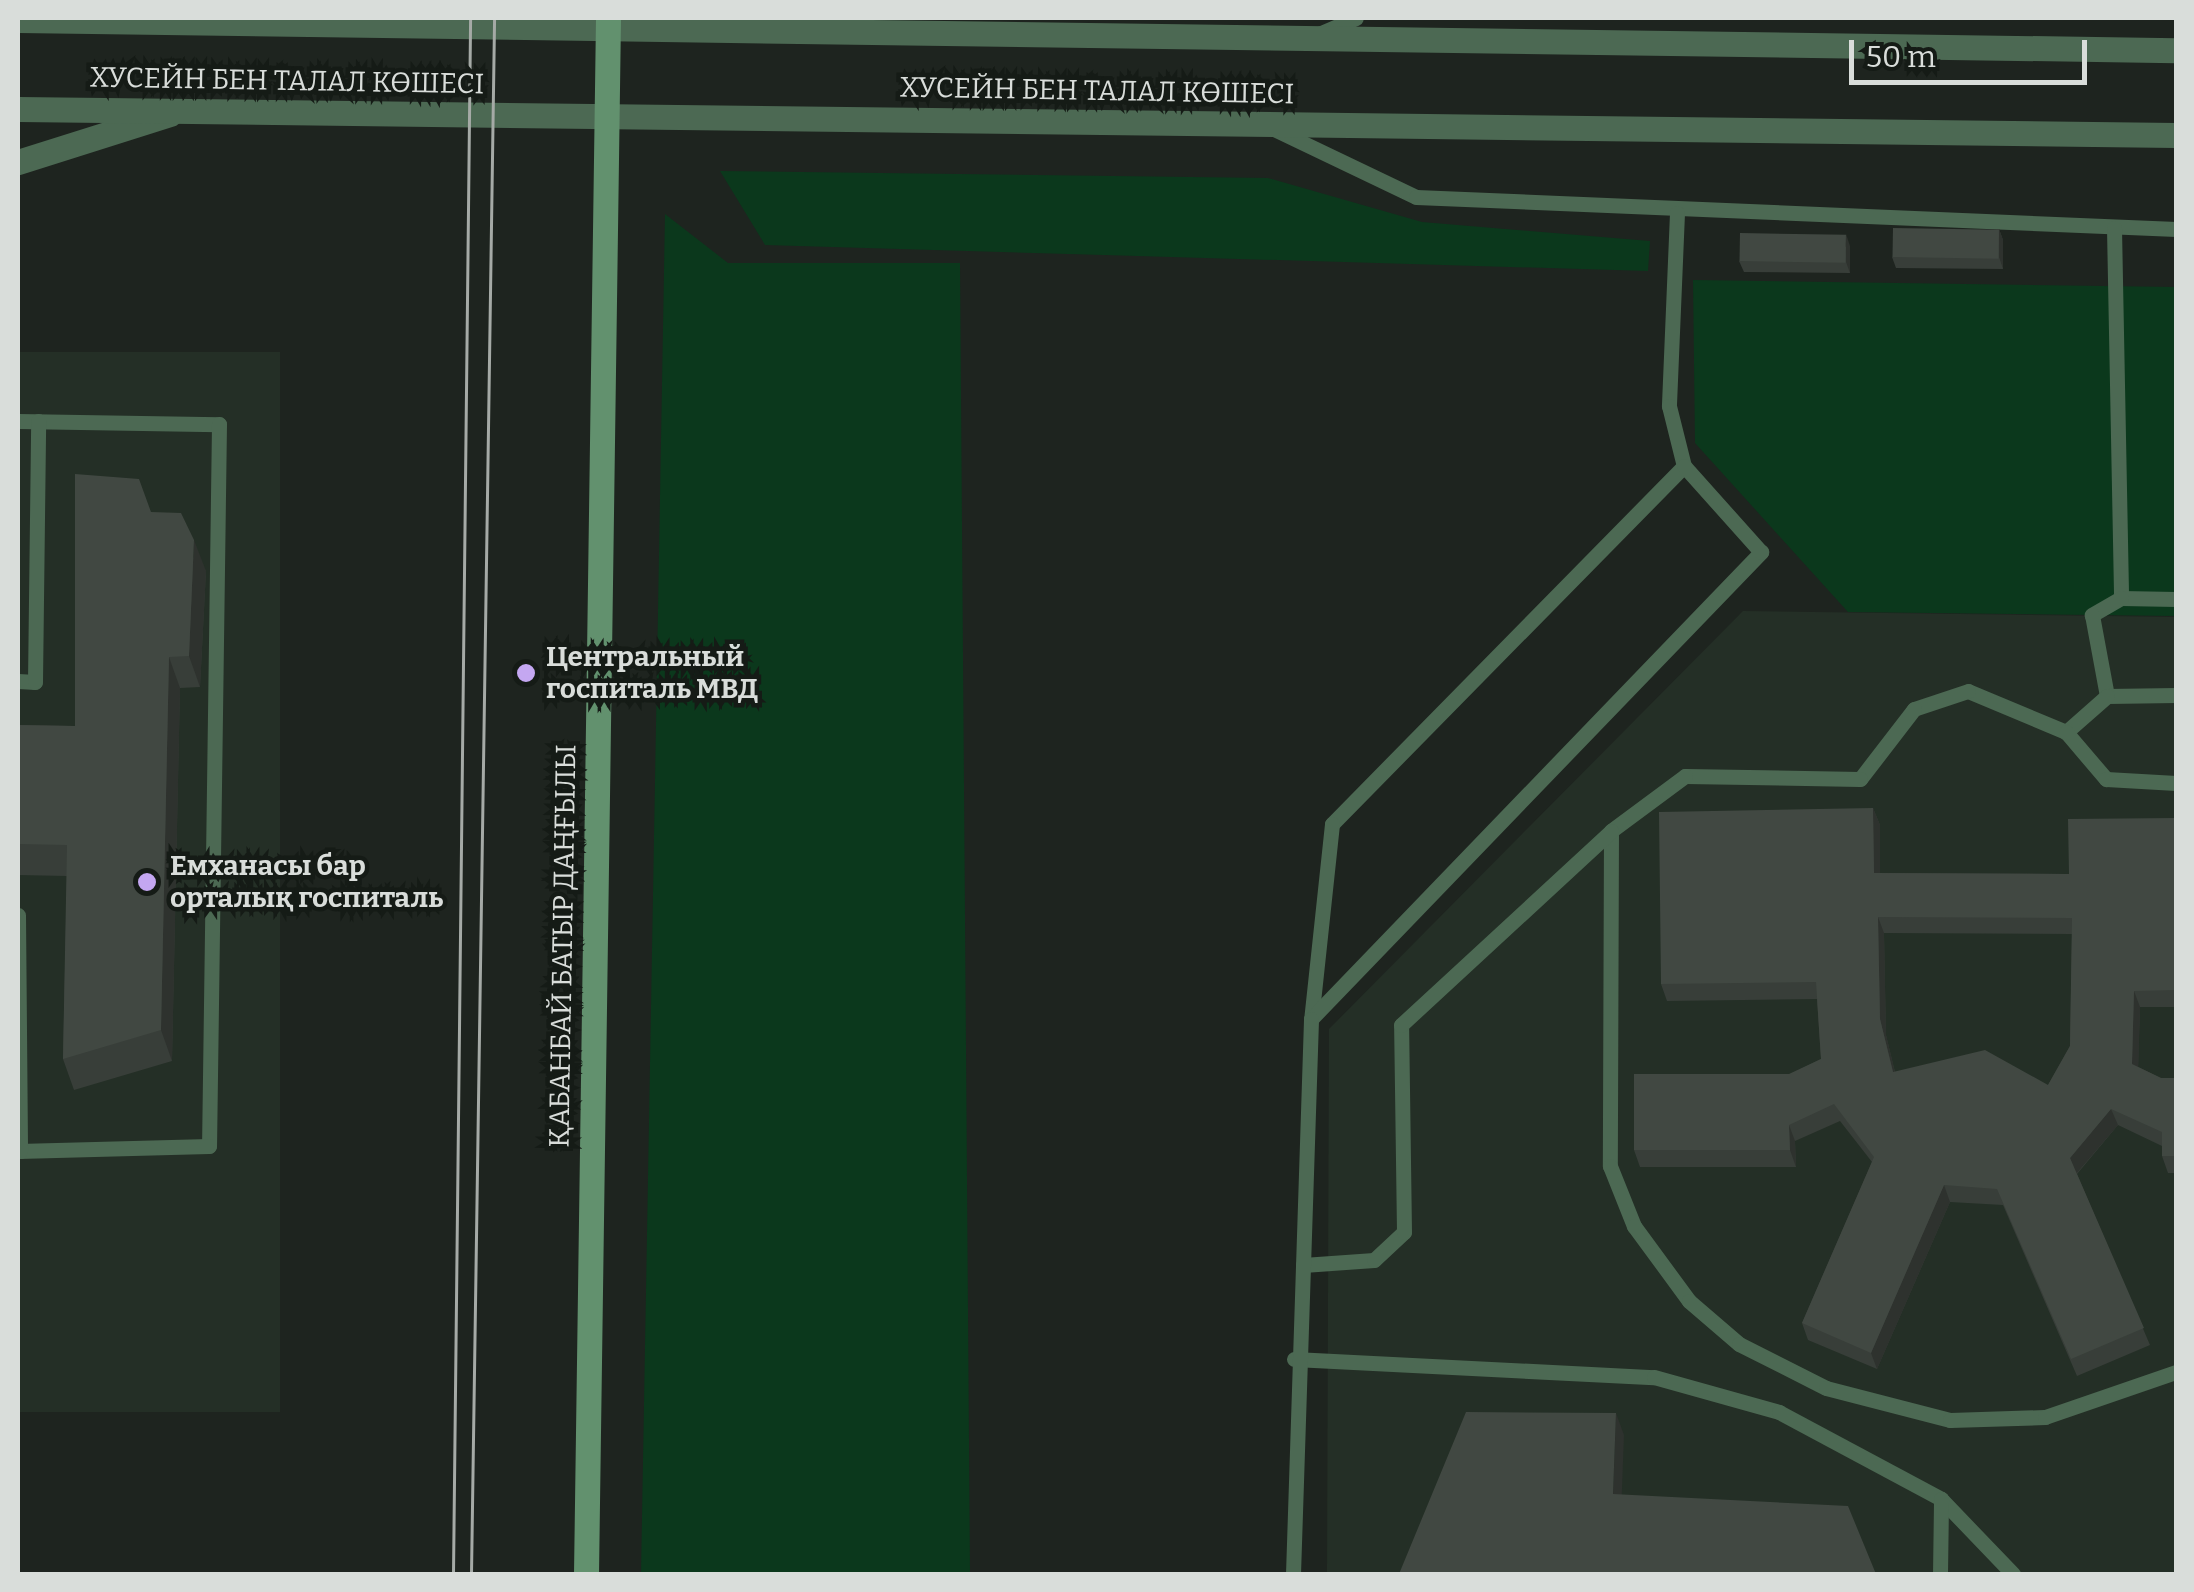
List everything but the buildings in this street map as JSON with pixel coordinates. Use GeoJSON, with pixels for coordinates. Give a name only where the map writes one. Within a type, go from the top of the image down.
{"type":"FeatureCollection","features":[{"type":"Feature","properties":{"kind":"main road","name":"ҚАБАНБАЙ БАТЫР ДАҢҒЫЛЫ"},"geometry":{"type":"LineString","coordinates":[[586,1574],[608,22]]}},
{"type":"Feature","properties":{"kind":"street","name":"ХУСЕЙН БЕН ТАЛАЛ КӨШЕСІ"},"geometry":{"type":"LineString","coordinates":[[18,20],[608,22],[2176,50]]}},
{"type":"Feature","properties":{"kind":"street","name":"ХУСЕЙН БЕН ТАЛАЛ КӨШЕСІ"},"geometry":{"type":"LineString","coordinates":[[18,109],[2176,136]]}},
{"type":"Feature","properties":{"kind":"street"},"geometry":{"type":"LineString","coordinates":[[18,162],[185,109]]}},
{"type":"Feature","properties":{"kind":"lane"},"geometry":{"type":"LineString","coordinates":[[1313,37],[1356,18]]}},
{"type":"Feature","properties":{"kind":"lane"},"geometry":{"type":"LineString","coordinates":[[1262,123],[1416,198],[1677,213],[2176,229]]}},
{"type":"Feature","properties":{"kind":"lane"},"geometry":{"type":"LineString","coordinates":[[1310,1019],[1761,552],[1684,466],[1669,406],[1677,213]]}},
{"type":"Feature","properties":{"kind":"lane"},"geometry":{"type":"LineString","coordinates":[[2114,228],[2121,598]]}},
{"type":"Feature","properties":{"kind":"lane"},"geometry":{"type":"LineString","coordinates":[[18,421],[219,424],[209,1146],[19,1151],[18,915]]}},
{"type":"Feature","properties":{"kind":"lane"},"geometry":{"type":"LineString","coordinates":[[18,681],[34,682],[38,421]]}},
{"type":"Feature","properties":{"kind":"lane"},"geometry":{"type":"LineString","coordinates":[[1293,1574],[1294,1359],[1303,1265],[1310,1019],[1332,824],[1684,466]]}},
{"type":"Feature","properties":{"kind":"lane"},"geometry":{"type":"LineString","coordinates":[[2107,696],[2092,615],[2121,598],[2176,599]]}},
{"type":"Feature","properties":{"kind":"lane"},"geometry":{"type":"LineString","coordinates":[[1303,1265],[1374,1260],[1404,1232],[1401,1025],[1611,830],[1684,776],[1860,780],[1914,709],[1968,691],[2066,732],[2106,778],[2176,783]]}},
{"type":"Feature","properties":{"kind":"lane"},"geometry":{"type":"LineString","coordinates":[[2066,732],[2107,696],[2176,695]]}},
{"type":"Feature","properties":{"kind":"lane"},"geometry":{"type":"LineString","coordinates":[[1611,830],[1610,1166],[1634,1226],[1690,1301],[1739,1344],[1809,1380],[1950,1420],[2045,1417],[2176,1372]]}},
{"type":"Feature","properties":{"kind":"lane"},"geometry":{"type":"LineString","coordinates":[[1294,1359],[1654,1377],[1779,1412],[1941,1499],[2013,1574]]}},
{"type":"Feature","properties":{"kind":"lane"},"geometry":{"type":"LineString","coordinates":[[1940,1574],[1941,1499]]}},
{"type":"Feature","properties":{"kind":"shaded area","name":"Емханасы бар орталық госпиталь"},"geometry":{"type":"Polygon","coordinates":[[[18,352],[280,352],[280,1412],[18,1412],[18,352]]]}},
{"type":"Feature","properties":{"kind":"shaded area"},"geometry":{"type":"Polygon","coordinates":[[[1743,611],[2176,617],[2176,1574],[1327,1574],[1329,1029],[1743,611]]]}},
{"type":"Feature","properties":{"kind":"green space"},"geometry":{"type":"Polygon","coordinates":[[[720,171],[1268,178],[1422,222],[1650,241],[1648,271],[765,245],[720,171]]]}},
{"type":"Feature","properties":{"kind":"green space"},"geometry":{"type":"Polygon","coordinates":[[[665,214],[728,263],[960,263],[970,1574],[641,1574],[665,214]]]}},
{"type":"Feature","properties":{"kind":"green space"},"geometry":{"type":"Polygon","coordinates":[[[1693,280],[2176,287],[2176,616],[1848,612],[1695,443],[1693,280]]]}},
{"type":"Feature","properties":{"kind":"tram line"},"geometry":{"type":"LineString","coordinates":[[453,1574],[470,18]]}},
{"type":"Feature","properties":{"kind":"tram line"},"geometry":{"type":"LineString","coordinates":[[471,1574],[494,18]]}},
{"type":"Feature","properties":{"kind":"place","name":"Центральный госпиталь МВД"},"geometry":{"type":"Point","coordinates":[526,673]}},
{"type":"Feature","properties":{"kind":"place","name":"Емханасы бар орталық госпиталь"},"geometry":{"type":"Point","coordinates":[147,882]}}]}
